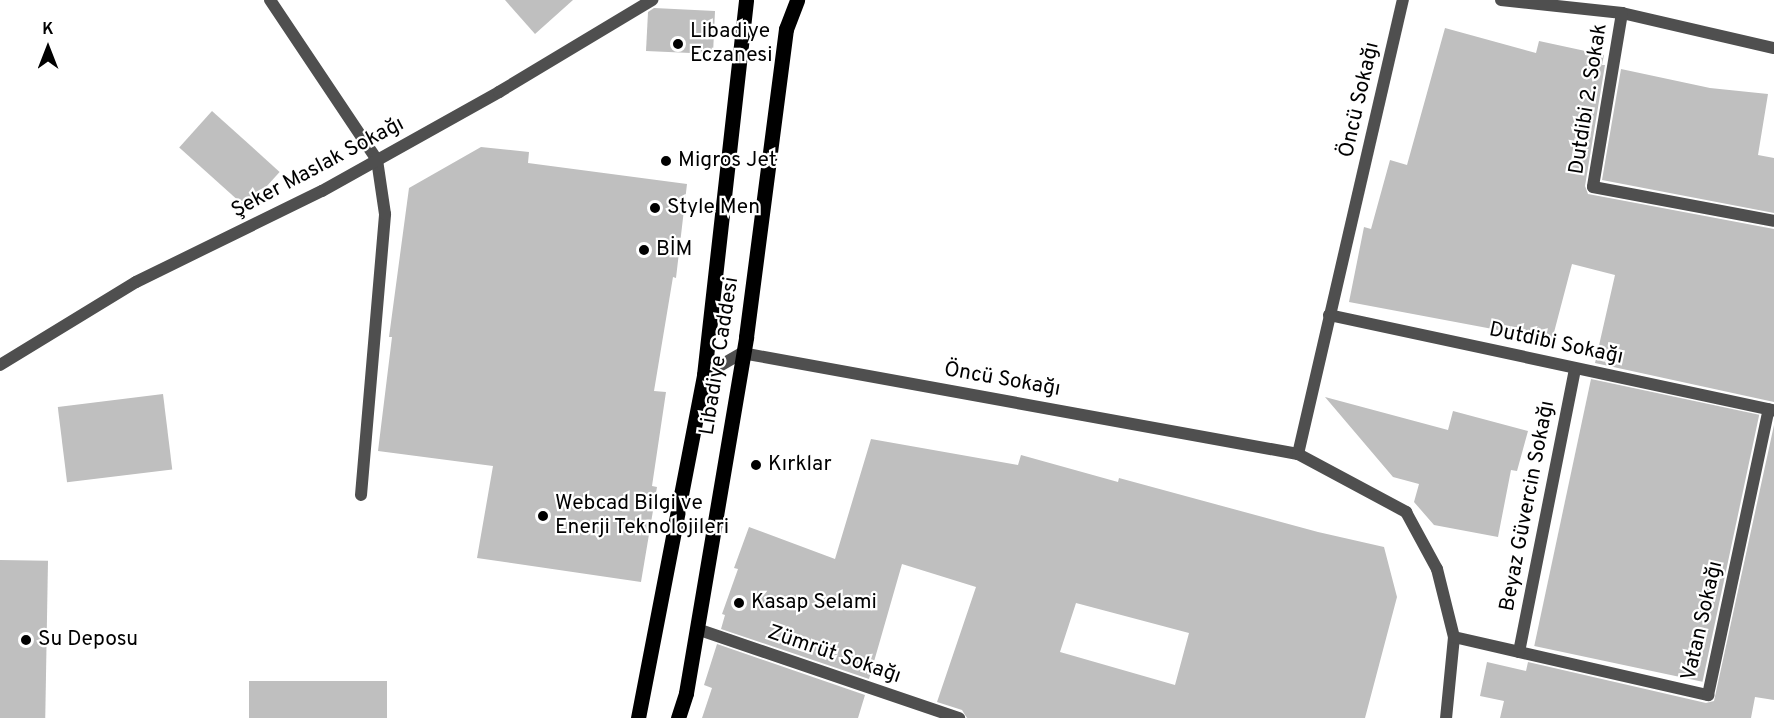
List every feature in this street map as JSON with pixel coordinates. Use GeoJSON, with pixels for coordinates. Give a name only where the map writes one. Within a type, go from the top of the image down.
{"type":"FeatureCollection","features":[{"type":"Feature","properties":{"kind":"main road","name":"Libadiye Caddesi"},"geometry":{"type":"LineString","coordinates":[[638,718],[704,375],[746,0]]}},
{"type":"Feature","properties":{"kind":"main road","name":"Libadiye Caddesi"},"geometry":{"type":"LineString","coordinates":[[678,718],[686,693],[742,353],[786,29],[797,0]]}},
{"type":"Feature","properties":{"kind":"street"},"geometry":{"type":"LineString","coordinates":[[270,0],[377,160],[385,214],[361,495]]}},
{"type":"Feature","properties":{"kind":"street","name":"Şeker Maslak Sokağı"},"geometry":{"type":"LineString","coordinates":[[0,365],[136,282],[322,191],[499,92],[652,0]]}},
{"type":"Feature","properties":{"kind":"street","name":"Öncü Sokağı"},"geometry":{"type":"LineString","coordinates":[[1298,454],[1403,0]]}},
{"type":"Feature","properties":{"kind":"street"},"geometry":{"type":"LineString","coordinates":[[1501,0],[1623,13],[1774,48]]}},
{"type":"Feature","properties":{"kind":"street","name":"Dutdibi 2. Sokak"},"geometry":{"type":"LineString","coordinates":[[1623,13],[1593,187],[1774,221]]}},
{"type":"Feature","properties":{"kind":"street","name":"Dutdibi Sokağı"},"geometry":{"type":"LineString","coordinates":[[1329,315],[1771,410]]}},
{"type":"Feature","properties":{"kind":"street"},"geometry":{"type":"LineString","coordinates":[[704,375],[742,353]]}},
{"type":"Feature","properties":{"kind":"street","name":"Öncü Sokağı"},"geometry":{"type":"LineString","coordinates":[[742,353],[1298,454],[1406,512],[1437,569],[1454,637],[1446,718]]}},
{"type":"Feature","properties":{"kind":"street","name":"Beyaz Güvercin Sokağı"},"geometry":{"type":"LineString","coordinates":[[1519,652],[1575,368]]}},
{"type":"Feature","properties":{"kind":"street","name":"Vatan Sokağı"},"geometry":{"type":"LineString","coordinates":[[1454,637],[1708,695],[1771,410]]}},
{"type":"Feature","properties":{"kind":"street","name":"Zümrüt Sokağı"},"geometry":{"type":"LineString","coordinates":[[696,629],[959,718]]}},
{"type":"Feature","properties":{"kind":"building"},"geometry":{"type":"Polygon","coordinates":[[[505,0],[573,0],[535,34],[505,0]]]}},
{"type":"Feature","properties":{"kind":"building"},"geometry":{"type":"Polygon","coordinates":[[[654,8],[715,11],[713,54],[646,51],[648,12],[654,8]]]}},
{"type":"Feature","properties":{"kind":"building"},"geometry":{"type":"Polygon","coordinates":[[[1445,28],[1536,53],[1539,41],[1604,55],[1602,65],[1605,65],[1585,186],[1588,194],[1774,229],[1774,402],[1595,363],[1615,275],[1572,264],[1552,340],[1349,302],[1364,227],[1371,229],[1390,160],[1407,165],[1445,28]]]}},
{"type":"Feature","properties":{"kind":"building"},"geometry":{"type":"Polygon","coordinates":[[[1621,69],[1710,88],[1768,94],[1758,155],[1774,158],[1774,213],[1602,180],[1621,69]]]}},
{"type":"Feature","properties":{"kind":"building"},"geometry":{"type":"Polygon","coordinates":[[[212,111],[280,172],[247,208],[179,147],[212,111]]]}},
{"type":"Feature","properties":{"kind":"building"},"geometry":{"type":"Polygon","coordinates":[[[481,147],[529,152],[528,163],[687,184],[676,278],[673,277],[654,391],[666,392],[652,486],[657,487],[641,582],[477,558],[493,466],[378,451],[392,337],[389,337],[409,188],[481,147]]]}},
{"type":"Feature","properties":{"kind":"building"},"geometry":{"type":"Polygon","coordinates":[[[1591,379],[1759,415],[1702,682],[1534,646],[1591,379]]]}},
{"type":"Feature","properties":{"kind":"building"},"geometry":{"type":"Polygon","coordinates":[[[163,394],[172,469],[67,482],[58,407],[163,394]]]}},
{"type":"Feature","properties":{"kind":"building"},"geometry":{"type":"Polygon","coordinates":[[[1325,397],[1448,430],[1453,411],[1528,431],[1517,471],[1511,470],[1498,537],[1434,525],[1414,502],[1419,484],[1393,477],[1325,397]]]}},
{"type":"Feature","properties":{"kind":"building"},"geometry":{"type":"Polygon","coordinates":[[[1774,425],[1774,700],[1755,697],[1751,718],[1500,718],[1504,701],[1480,696],[1487,662],[1526,671],[1528,662],[1706,703],[1714,701],[1774,425]]]}},
{"type":"Feature","properties":{"kind":"building"},"geometry":{"type":"Polygon","coordinates":[[[871,439],[1018,465],[1021,455],[1118,482],[1119,478],[1318,532],[1384,547],[1397,597],[1365,718],[967,718],[962,710],[937,702],[976,587],[902,564],[869,679],[721,629],[725,615],[722,614],[738,569],[734,568],[749,527],[835,559],[871,439]],[[1076,603],[1060,652],[1175,685],[1189,633],[1076,603]]]}},
{"type":"Feature","properties":{"kind":"building","name":"Su Deposu"},"geometry":{"type":"Polygon","coordinates":[[[0,560],[48,561],[45,718],[0,718],[0,560]]]}},
{"type":"Feature","properties":{"kind":"building"},"geometry":{"type":"Polygon","coordinates":[[[717,644],[865,695],[858,718],[702,718],[712,688],[704,685],[717,644]]]}},
{"type":"Feature","properties":{"kind":"building"},"geometry":{"type":"Polygon","coordinates":[[[249,681],[387,681],[387,718],[249,718],[249,681]]]}},
{"type":"Feature","properties":{"kind":"place","name":"Libadiye Eczanesi"},"geometry":{"type":"Point","coordinates":[678,44]}},
{"type":"Feature","properties":{"kind":"place","name":"Migros Jet"},"geometry":{"type":"Point","coordinates":[666,161]}},
{"type":"Feature","properties":{"kind":"place","name":"Style Men"},"geometry":{"type":"Point","coordinates":[655,208]}},
{"type":"Feature","properties":{"kind":"place","name":"BİM"},"geometry":{"type":"Point","coordinates":[644,250]}},
{"type":"Feature","properties":{"kind":"place","name":"Kırklar"},"geometry":{"type":"Point","coordinates":[756,465]}},
{"type":"Feature","properties":{"kind":"place","name":"Webcad Bilgi ve Enerji Teknolojileri"},"geometry":{"type":"Point","coordinates":[543,516]}},
{"type":"Feature","properties":{"kind":"place","name":"Kasap Selami"},"geometry":{"type":"Point","coordinates":[739,603]}},
{"type":"Feature","properties":{"kind":"place","name":"Su Deposu"},"geometry":{"type":"Point","coordinates":[26,640]}}]}
